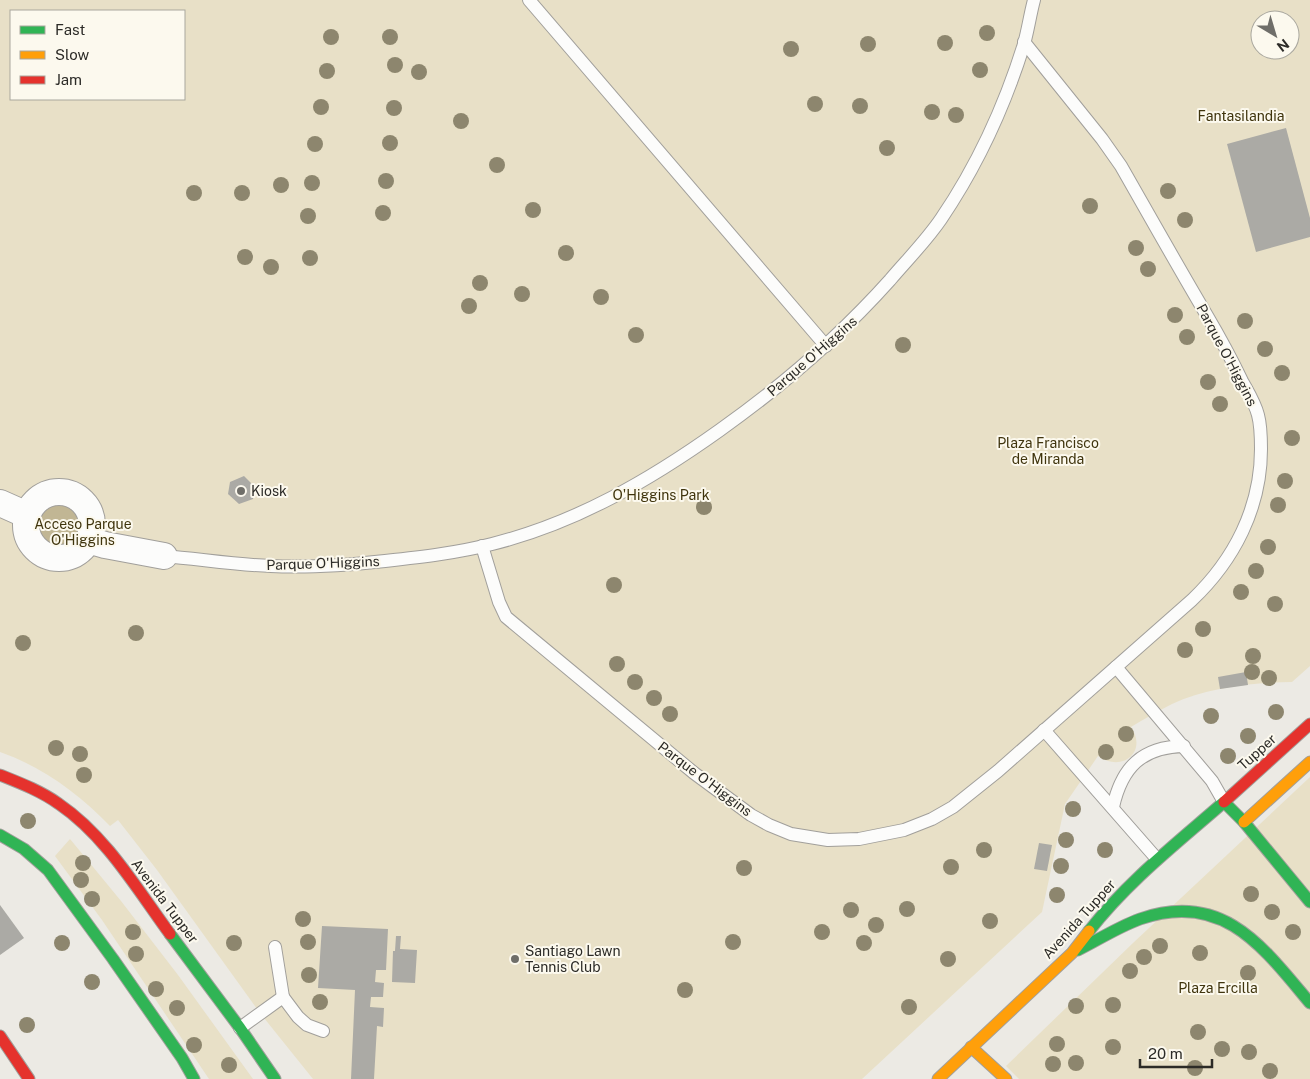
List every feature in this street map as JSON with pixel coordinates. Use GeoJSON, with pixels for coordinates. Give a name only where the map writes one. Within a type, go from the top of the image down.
{"type":"FeatureCollection","features":[{"type":"Feature","properties":{"kind":"main road","name":"Tupper"},"geometry":{"type":"LineString","coordinates":[[1224,802],[1310,724]]}},
{"type":"Feature","properties":{"kind":"main road"},"geometry":{"type":"LineString","coordinates":[[1244,822],[1310,762]]}},
{"type":"Feature","properties":{"kind":"main road","name":"Avenida Tupper"},"geometry":{"type":"LineString","coordinates":[[0,775],[22,784],[60,805],[85,826],[107,849],[240,1028],[275,1079]]}},
{"type":"Feature","properties":{"kind":"main road"},"geometry":{"type":"LineString","coordinates":[[1224,802],[1244,822],[1310,902]]}},
{"type":"Feature","properties":{"kind":"main road","name":"Avenida Tupper"},"geometry":{"type":"LineString","coordinates":[[938,1079],[1072,952],[1108,907],[1157,859],[1224,802]]}},
{"type":"Feature","properties":{"kind":"main road"},"geometry":{"type":"LineString","coordinates":[[0,835],[24,849],[48,870],[113,958],[182,1058],[194,1079]]}},
{"type":"Feature","properties":{"kind":"main road"},"geometry":{"type":"LineString","coordinates":[[1072,952],[1146,917],[1175,912],[1201,914],[1224,921],[1249,935],[1310,1003]]}},
{"type":"Feature","properties":{"kind":"main road"},"geometry":{"type":"LineString","coordinates":[[0,1036],[30,1079]]}},
{"type":"Feature","properties":{"kind":"main road"},"geometry":{"type":"LineString","coordinates":[[972,1047],[1006,1079]]}},
{"type":"Feature","properties":{"kind":"street"},"geometry":{"type":"LineString","coordinates":[[62,492],[79,498],[90,513],[91,531],[88,540],[83,547],[68,556],[59,558],[42,553],[35,548],[26,532],[27,515],[31,506],[45,495],[62,492]]}},
{"type":"Feature","properties":{"kind":"street"},"geometry":{"type":"LineString","coordinates":[[0,503],[27,515]]}},
{"type":"Feature","properties":{"kind":"street"},"geometry":{"type":"LineString","coordinates":[[88,540],[164,556]]}},
{"type":"Feature","properties":{"kind":"lane"},"geometry":{"type":"LineString","coordinates":[[529,0],[826,346]]}},
{"type":"Feature","properties":{"kind":"lane","name":"Parque O'Higgins"},"geometry":{"type":"LineString","coordinates":[[164,556],[272,566],[316,566],[420,557],[482,546],[533,532],[603,503],[676,461],[781,385],[826,346],[863,310],[906,262],[944,214],[967,176],[996,117],[1024,42],[1034,0]]}},
{"type":"Feature","properties":{"kind":"lane","name":"Parque O'Higgins"},"geometry":{"type":"LineString","coordinates":[[482,546],[499,602],[506,617],[713,789],[769,825],[791,834],[828,840],[859,840],[904,830],[953,808],[998,771],[1205,588],[1235,548],[1249,516],[1258,484],[1261,456],[1258,415],[1253,401],[1224,344],[1121,166],[1102,139],[1024,42]]}},
{"type":"Feature","properties":{"kind":"lane"},"geometry":{"type":"LineString","coordinates":[[1116,667],[1184,746],[1212,781],[1224,802]]}},
{"type":"Feature","properties":{"kind":"lane"},"geometry":{"type":"LineString","coordinates":[[1044,730],[1157,859]]}},
{"type":"Feature","properties":{"kind":"lane"},"geometry":{"type":"LineString","coordinates":[[1113,808],[1116,792],[1130,766],[1155,750],[1184,746]]}},
{"type":"Feature","properties":{"kind":"lane"},"geometry":{"type":"LineString","coordinates":[[275,947],[283,997],[298,1017],[307,1025],[323,1031]]}},
{"type":"Feature","properties":{"kind":"lane"},"geometry":{"type":"LineString","coordinates":[[240,1028],[283,997]]}},
{"type":"Feature","properties":{"kind":"green space","name":"O'Higgins Park"},"geometry":{"type":"Polygon","coordinates":[[[0,0],[1310,0],[1310,666],[1292,682],[1230,687],[1185,698],[1131,727],[1136,744],[1134,752],[1130,757],[1116,762],[1107,761],[1098,756],[1065,804],[1042,912],[862,1079],[313,1079],[260,1013],[157,870],[118,820],[110,826],[73,792],[31,765],[0,752],[0,0]]]}},
{"type":"Feature","properties":{"kind":"green space","name":"Plaza Ercilla"},"geometry":{"type":"Polygon","coordinates":[[[1310,777],[1310,1079],[1019,1079],[1006,1066],[1133,943],[1310,777]]]}},
{"type":"Feature","properties":{"kind":"green space"},"geometry":{"type":"Polygon","coordinates":[[[70,839],[178,975],[253,1079],[209,1079],[102,920],[55,856],[70,839]]]}},
{"type":"Feature","properties":{"kind":"shaded area"},"geometry":{"type":"Polygon","coordinates":[[[58,503],[70,507],[76,513],[80,525],[76,537],[70,543],[58,547],[46,543],[40,537],[36,525],[40,513],[46,507],[58,503]]]}},
{"type":"Feature","properties":{"kind":"building"},"geometry":{"type":"Polygon","coordinates":[[[1286,128],[1310,218],[1310,237],[1256,252],[1227,144],[1286,128]]]}},
{"type":"Feature","properties":{"kind":"building"},"geometry":{"type":"Polygon","coordinates":[[[244,476],[255,487],[253,499],[239,504],[228,494],[230,482],[244,476]]]}},
{"type":"Feature","properties":{"kind":"building"},"geometry":{"type":"Polygon","coordinates":[[[1246,672],[1248,685],[1220,689],[1218,677],[1246,672]]]}},
{"type":"Feature","properties":{"kind":"building"},"geometry":{"type":"Polygon","coordinates":[[[1039,843],[1052,845],[1047,871],[1034,869],[1039,843]]]}},
{"type":"Feature","properties":{"kind":"building"},"geometry":{"type":"Polygon","coordinates":[[[0,905],[24,938],[0,955],[0,905]]]}},
{"type":"Feature","properties":{"kind":"building"},"geometry":{"type":"Polygon","coordinates":[[[322,926],[388,929],[386,970],[376,970],[375,982],[384,983],[383,997],[371,997],[370,1007],[384,1008],[383,1027],[377,1026],[374,1079],[351,1079],[355,990],[318,988],[322,926]]]}},
{"type":"Feature","properties":{"kind":"building"},"geometry":{"type":"Polygon","coordinates":[[[396,936],[401,936],[400,949],[417,950],[415,983],[392,982],[393,951],[395,951],[396,936]]]}},
{"type":"Feature","properties":{"kind":"traffic: fast"},"geometry":{"type":"LineString","coordinates":[[1089,931],[1136,879],[1224,802],[1244,822],[1310,902]]}},
{"type":"Feature","properties":{"kind":"traffic: fast"},"geometry":{"type":"LineString","coordinates":[[0,835],[24,849],[48,870],[113,959],[182,1058],[194,1079]]}},
{"type":"Feature","properties":{"kind":"traffic: fast"},"geometry":{"type":"LineString","coordinates":[[1078,950],[1140,919],[1169,912],[1195,912],[1218,918],[1238,929],[1257,944],[1310,1003]]}},
{"type":"Feature","properties":{"kind":"traffic: fast"},"geometry":{"type":"LineString","coordinates":[[170,934],[240,1028],[275,1079]]}},
{"type":"Feature","properties":{"kind":"traffic: slow"},"geometry":{"type":"LineString","coordinates":[[1244,822],[1310,762]]}},
{"type":"Feature","properties":{"kind":"traffic: slow"},"geometry":{"type":"LineString","coordinates":[[938,1079],[1072,953],[1089,931]]}},
{"type":"Feature","properties":{"kind":"traffic: slow"},"geometry":{"type":"LineString","coordinates":[[971,1047],[1006,1079]]}},
{"type":"Feature","properties":{"kind":"traffic: jam"},"geometry":{"type":"LineString","coordinates":[[1224,802],[1310,724]]}},
{"type":"Feature","properties":{"kind":"traffic: jam"},"geometry":{"type":"LineString","coordinates":[[0,775],[52,799],[92,831],[120,864],[170,934]]}},
{"type":"Feature","properties":{"kind":"traffic: jam"},"geometry":{"type":"LineString","coordinates":[[0,1036],[29,1079]]}},
{"type":"Feature","properties":{"kind":"place","name":"Kiosk"},"geometry":{"type":"Point","coordinates":[241,491]}},
{"type":"Feature","properties":{"kind":"place","name":"Santiago Lawn Tennis Club"},"geometry":{"type":"Point","coordinates":[515,959]}},
{"type":"Feature","properties":{"kind":"park label","name":"Fantasilandia"},"geometry":{"type":"Point","coordinates":[1241,116]}},
{"type":"Feature","properties":{"kind":"park label","name":"Plaza Francisco de Miranda"},"geometry":{"type":"Point","coordinates":[1048,452]}},
{"type":"Feature","properties":{"kind":"park label","name":"Acceso Parque O'Higgins"},"geometry":{"type":"Point","coordinates":[83,532]}}]}
